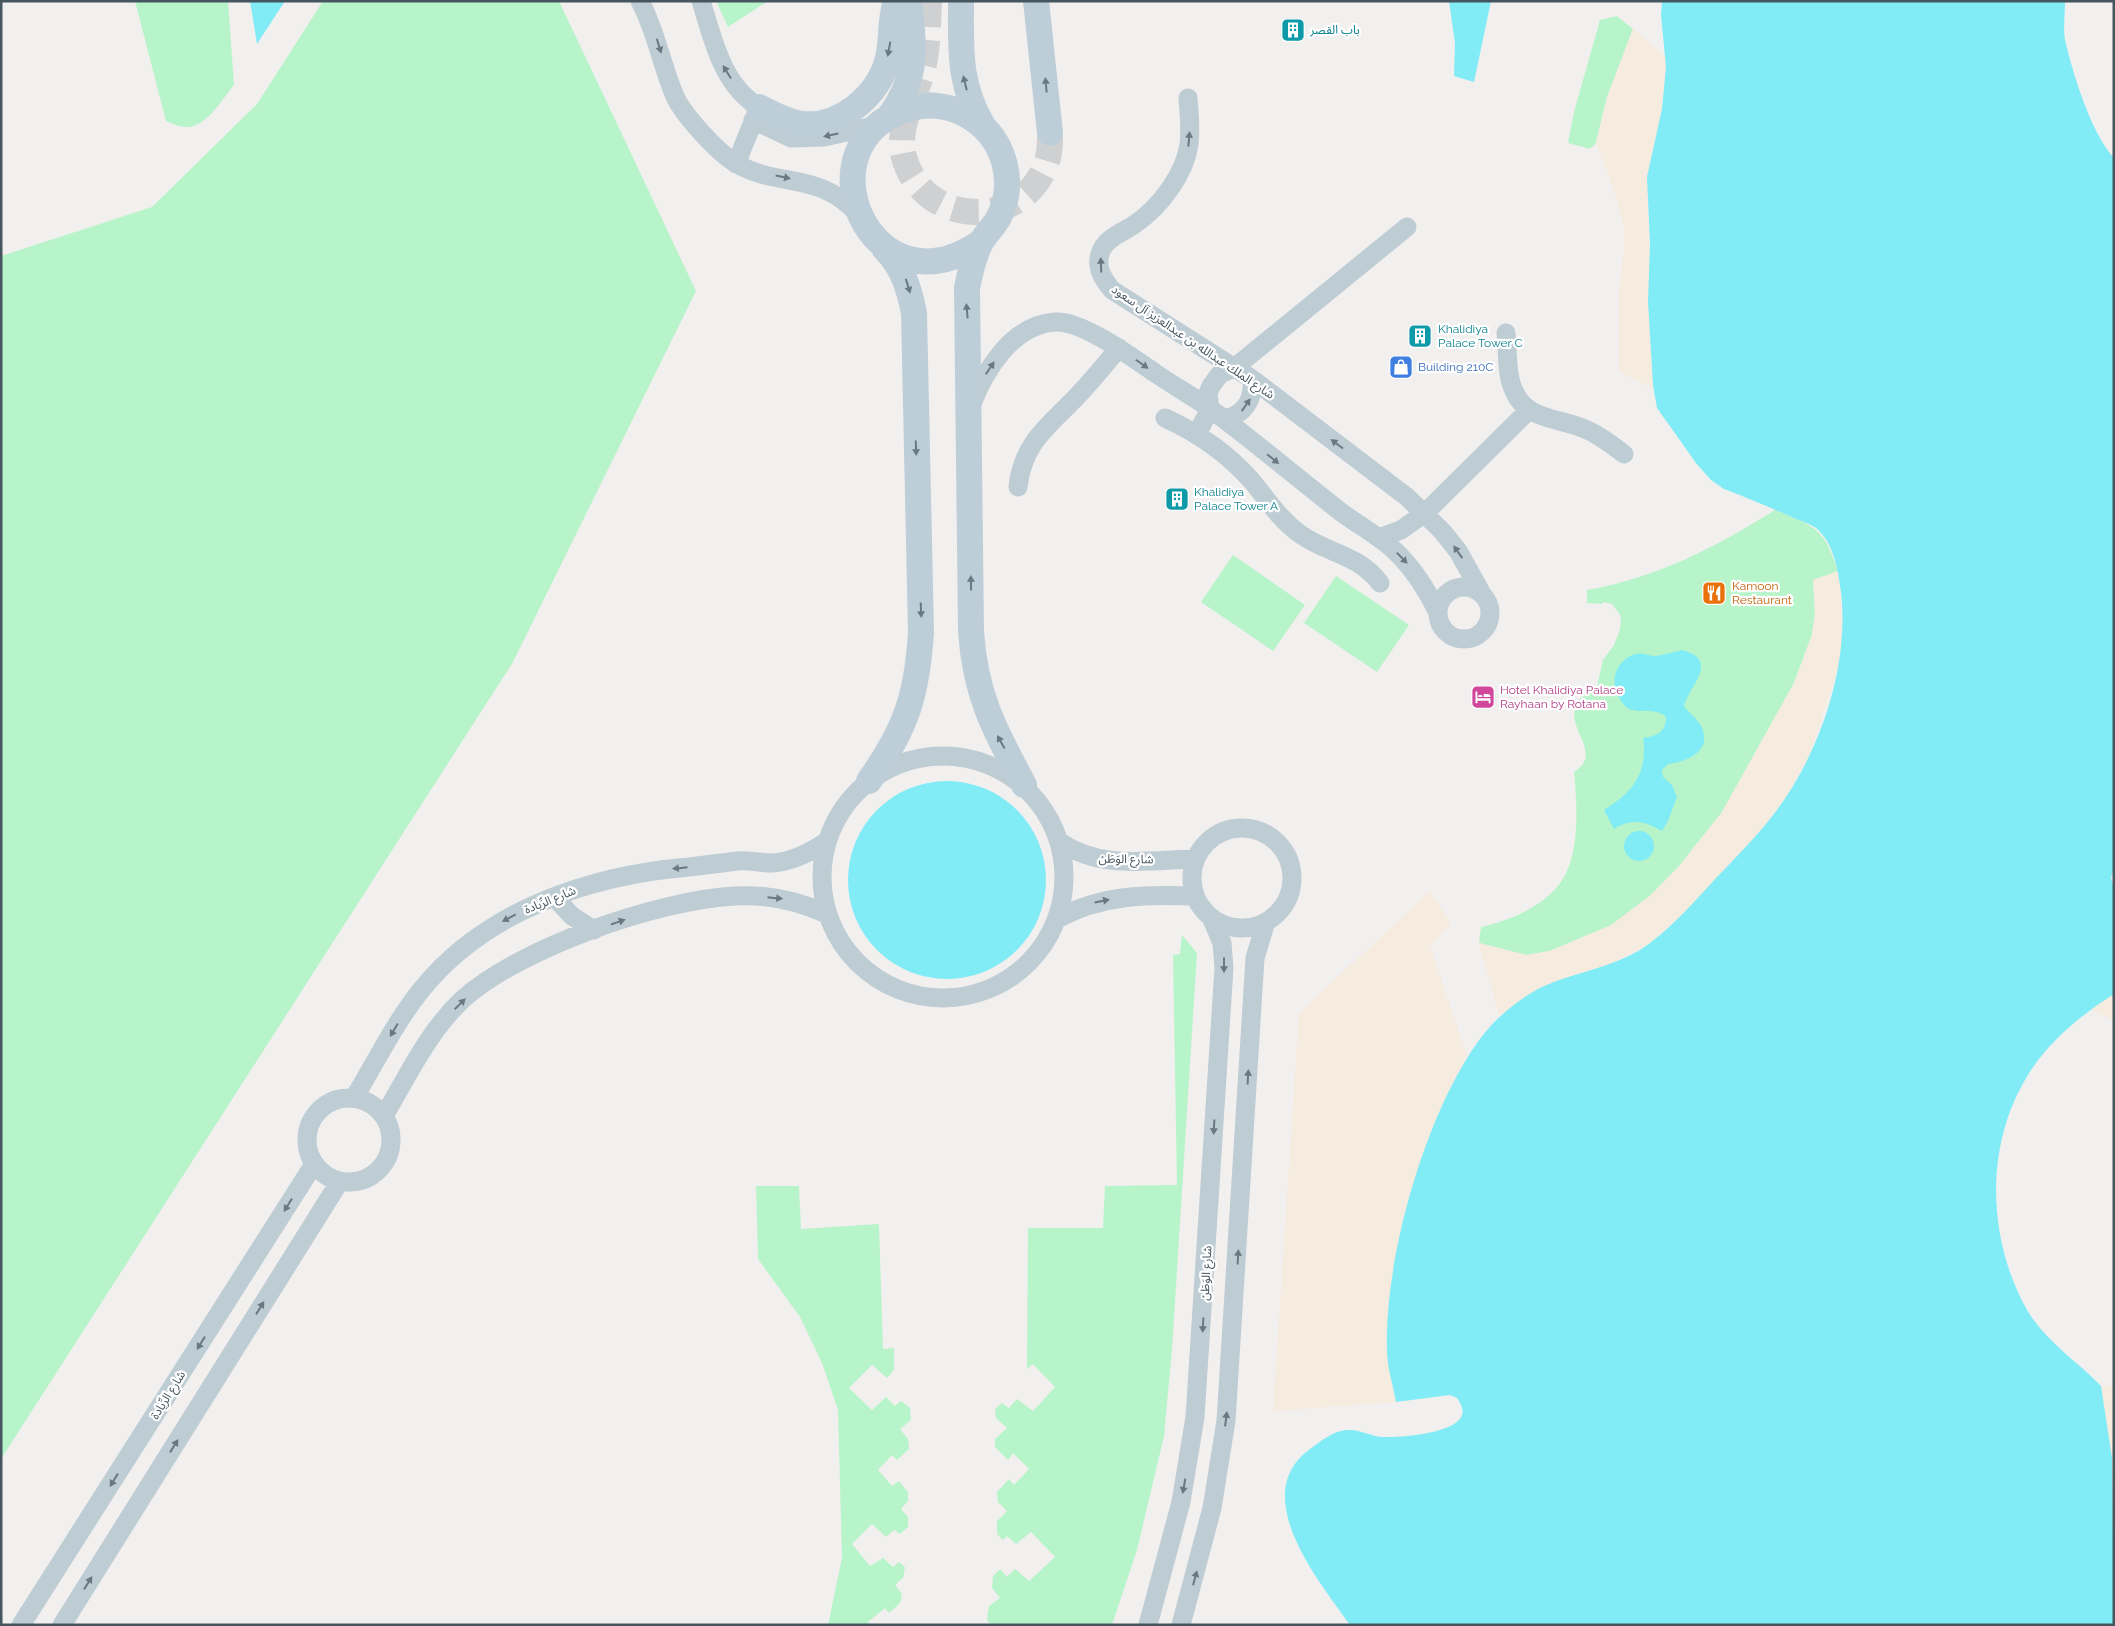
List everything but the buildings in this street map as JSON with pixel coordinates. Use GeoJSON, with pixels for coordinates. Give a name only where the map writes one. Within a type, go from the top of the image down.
{"type":"FeatureCollection","features":[{"type":"Feature","properties":{"kind":"street"},"geometry":{"type":"LineString","coordinates":[[640,1],[651,22],[674,96],[714,146],[736,164],[822,188],[848,203],[858,214],[872,236],[892,255],[906,280],[914,313],[921,632],[919,672],[908,713],[890,751],[869,781]]}},
{"type":"Feature","properties":{"kind":"street"},"geometry":{"type":"LineString","coordinates":[[701,1],[720,61],[756,114],[791,138],[824,137],[884,121],[913,107],[938,106],[963,113],[984,127]]}},
{"type":"Feature","properties":{"kind":"street"},"geometry":{"type":"LineString","coordinates":[[756,114],[803,124],[836,118],[856,107],[871,92],[887,63],[896,1]]}},
{"type":"Feature","properties":{"kind":"street"},"geometry":{"type":"LineString","coordinates":[[858,214],[852,187],[856,160],[869,135],[901,101],[909,84],[913,66],[914,47],[909,1]]}},
{"type":"Feature","properties":{"kind":"street"},"geometry":{"type":"LineString","coordinates":[[961,1],[963,76],[974,111],[998,147],[1004,160],[1007,188],[1000,215],[993,228],[981,242],[972,264],[967,288],[971,632],[975,671],[987,714],[1024,785]]}},
{"type":"Feature","properties":{"kind":"street"},"geometry":{"type":"LineString","coordinates":[[1036,1],[1050,133]]}},
{"type":"Feature","properties":{"kind":"street","name":"شارع الملك عبدالله بن عبدالعزيز آل سعود"},"geometry":{"type":"LineString","coordinates":[[1188,98],[1190,135],[1182,167],[1154,208],[1126,231],[1112,237],[1102,249],[1098,264],[1102,279],[1112,290],[1252,379],[1425,513],[1458,551],[1482,594]]}},
{"type":"Feature","properties":{"kind":"street"},"geometry":{"type":"LineString","coordinates":[[736,164],[756,114]]}},
{"type":"Feature","properties":{"kind":"street"},"geometry":{"type":"LineString","coordinates":[[1217,414],[1208,393],[1210,386],[1220,374],[1234,368],[1407,227]]}},
{"type":"Feature","properties":{"kind":"street"},"geometry":{"type":"LineString","coordinates":[[882,245],[902,256],[924,261],[954,257],[981,242]]}},
{"type":"Feature","properties":{"kind":"street"},"geometry":{"type":"LineString","coordinates":[[969,412],[978,390],[990,369],[1016,338],[1035,326],[1057,322],[1078,328],[1119,348],[1217,414],[1362,528],[1379,538],[1394,551],[1420,580],[1438,613],[1444,629],[1450,635],[1466,639],[1475,637],[1482,632],[1490,618],[1488,601],[1476,589],[1467,587],[1450,591],[1444,597],[1438,613]]}},
{"type":"Feature","properties":{"kind":"street"},"geometry":{"type":"LineString","coordinates":[[1506,333],[1513,390],[1529,410],[1544,418],[1587,430],[1624,454]]}},
{"type":"Feature","properties":{"kind":"street"},"geometry":{"type":"LineString","coordinates":[[1018,486],[1022,464],[1033,442],[1082,391],[1119,348]]}},
{"type":"Feature","properties":{"kind":"street"},"geometry":{"type":"LineString","coordinates":[[1217,414],[1233,417],[1247,406],[1251,398],[1252,379]]}},
{"type":"Feature","properties":{"kind":"street"},"geometry":{"type":"LineString","coordinates":[[1379,538],[1401,530],[1425,513],[1529,410]]}},
{"type":"Feature","properties":{"kind":"street"},"geometry":{"type":"LineString","coordinates":[[1197,434],[1217,414]]}},
{"type":"Feature","properties":{"kind":"street"},"geometry":{"type":"LineString","coordinates":[[1165,418],[1197,434],[1241,469],[1274,511],[1293,528],[1314,543],[1346,556],[1365,567],[1380,583]]}},
{"type":"Feature","properties":{"kind":"street"},"geometry":{"type":"LineString","coordinates":[[1346,556],[1362,528]]}},
{"type":"Feature","properties":{"kind":"street"},"geometry":{"type":"LineString","coordinates":[[935,756],[959,756],[982,762],[1005,771],[1024,785],[1052,821],[1060,842],[1064,868],[1064,894],[1057,919],[1042,948],[1032,960],[1013,976],[992,988],[969,996],[944,999],[922,997],[901,991],[881,982],[863,969],[848,953],[836,935],[827,914],[822,878],[827,841],[837,818],[851,798],[869,781],[889,768],[912,760],[935,756]]}},
{"type":"Feature","properties":{"kind":"street"},"geometry":{"type":"LineString","coordinates":[[1254,829],[1278,842],[1288,858],[1293,878],[1286,904],[1278,914],[1253,928],[1239,929],[1225,926],[1212,919],[1202,909],[1195,896],[1192,878],[1195,859],[1207,842],[1228,830],[1254,829]]}},
{"type":"Feature","properties":{"kind":"street","name":"شارع الرِّيادة"},"geometry":{"type":"LineString","coordinates":[[354,1098],[409,1007],[446,962],[483,932],[554,897],[603,881],[649,871],[737,861],[782,861],[810,852],[827,841]]}},
{"type":"Feature","properties":{"kind":"street","name":"شارع الوَطَن"},"geometry":{"type":"LineString","coordinates":[[1060,842],[1084,856],[1102,860],[1195,859]]}},
{"type":"Feature","properties":{"kind":"street"},"geometry":{"type":"LineString","coordinates":[[384,1116],[432,1037],[461,1001],[493,976],[511,966],[594,930],[670,907],[737,896],[785,899],[827,914]]}},
{"type":"Feature","properties":{"kind":"street"},"geometry":{"type":"LineString","coordinates":[[1057,919],[1086,905],[1119,897],[1195,896]]}},
{"type":"Feature","properties":{"kind":"street"},"geometry":{"type":"LineString","coordinates":[[554,897],[572,916],[594,930]]}},
{"type":"Feature","properties":{"kind":"street","name":"شارع الوَطَن"},"geometry":{"type":"LineString","coordinates":[[1148,1625],[1181,1502],[1190,1458],[1200,1376],[1224,968],[1222,943],[1212,919]]}},
{"type":"Feature","properties":{"kind":"street"},"geometry":{"type":"LineString","coordinates":[[1181,1625],[1212,1508],[1226,1421],[1255,958],[1266,922]]}},
{"type":"Feature","properties":{"kind":"street"},"geometry":{"type":"LineString","coordinates":[[354,1098],[371,1104],[384,1116],[388,1124],[391,1142],[384,1164],[367,1178],[349,1182],[340,1181],[326,1175],[314,1164],[307,1144],[307,1133],[313,1118],[324,1106],[333,1101],[354,1098]]}},
{"type":"Feature","properties":{"kind":"street","name":"شارع الرِّيادة"},"geometry":{"type":"LineString","coordinates":[[21,1625],[314,1164]]}},
{"type":"Feature","properties":{"kind":"street"},"geometry":{"type":"LineString","coordinates":[[62,1625],[340,1181]]}},
{"type":"Feature","properties":{"kind":"green space"},"geometry":{"type":"Polygon","coordinates":[[[135,1],[228,1],[234,85],[213,112],[200,123],[185,127],[166,121],[135,1]]]}},
{"type":"Feature","properties":{"kind":"green space"},"geometry":{"type":"Polygon","coordinates":[[[323,1],[559,1],[696,291],[513,662],[1,1459],[1,256],[152,207],[257,104],[323,1]]]}},
{"type":"Feature","properties":{"kind":"green space"},"geometry":{"type":"Polygon","coordinates":[[[716,1],[768,1],[728,27],[716,1]]]}},
{"type":"Feature","properties":{"kind":"green space"},"geometry":{"type":"Polygon","coordinates":[[[1617,16],[1633,29],[1607,97],[1596,143],[1590,149],[1568,143],[1574,112],[1600,20],[1617,16]]]}},
{"type":"Feature","properties":{"kind":"green space"},"geometry":{"type":"Polygon","coordinates":[[[1775,510],[1816,530],[1828,545],[1838,571],[1813,581],[1815,612],[1812,635],[1794,683],[1722,812],[1680,865],[1651,895],[1612,925],[1550,951],[1526,955],[1479,943],[1481,927],[1516,916],[1548,896],[1564,877],[1573,853],[1576,826],[1574,772],[1583,764],[1586,756],[1574,711],[1578,701],[1597,687],[1603,660],[1614,645],[1620,630],[1621,616],[1612,604],[1603,602],[1603,604],[1587,603],[1587,590],[1662,569],[1708,549],[1775,510]]]}},
{"type":"Feature","properties":{"kind":"green space"},"geometry":{"type":"Polygon","coordinates":[[[1233,555],[1305,605],[1273,651],[1201,602],[1233,555]]]}},
{"type":"Feature","properties":{"kind":"green space"},"geometry":{"type":"Polygon","coordinates":[[[1336,576],[1409,625],[1377,672],[1304,623],[1336,576]]]}},
{"type":"Feature","properties":{"kind":"green space"},"geometry":{"type":"Polygon","coordinates":[[[1182,935],[1197,953],[1172,1350],[1164,1436],[1137,1550],[1112,1625],[991,1625],[987,1620],[989,1606],[1000,1598],[992,1588],[993,1576],[1000,1569],[1007,1577],[1015,1569],[1029,1581],[1055,1557],[1031,1532],[1016,1544],[1007,1536],[1003,1540],[997,1534],[997,1521],[1007,1511],[998,1502],[997,1492],[1009,1479],[1014,1485],[1029,1469],[1013,1453],[1008,1460],[995,1447],[995,1439],[1007,1428],[996,1418],[995,1409],[1002,1403],[1009,1408],[1017,1399],[1033,1411],[1055,1387],[1033,1364],[1027,1369],[1028,1228],[1103,1228],[1105,1186],[1177,1185],[1173,955],[1180,954],[1182,935]]]}},
{"type":"Feature","properties":{"kind":"green space"},"geometry":{"type":"Polygon","coordinates":[[[756,1186],[799,1186],[801,1229],[879,1224],[883,1349],[894,1348],[894,1370],[887,1378],[872,1365],[849,1388],[872,1410],[886,1397],[895,1406],[901,1401],[910,1408],[911,1420],[900,1429],[908,1439],[909,1449],[897,1460],[892,1455],[878,1470],[892,1486],[899,1481],[908,1492],[908,1501],[901,1509],[908,1517],[908,1527],[900,1534],[894,1530],[886,1537],[872,1524],[852,1544],[870,1566],[883,1558],[893,1567],[899,1562],[905,1567],[903,1578],[895,1585],[902,1594],[900,1603],[889,1613],[885,1608],[868,1622],[870,1625],[828,1625],[842,1558],[838,1410],[822,1363],[800,1317],[758,1259],[756,1186]]]}},
{"type":"Feature","properties":{"kind":"sand"},"geometry":{"type":"Polygon","coordinates":[[[1633,29],[1665,56],[1666,67],[1662,109],[1647,177],[1654,389],[1619,371],[1619,290],[1624,250],[1624,228],[1613,187],[1596,143],[1607,97],[1633,29]]]}},
{"type":"Feature","properties":{"kind":"sand"},"geometry":{"type":"Polygon","coordinates":[[[1838,571],[1844,624],[1840,662],[1810,754],[1786,798],[1754,838],[1688,909],[1648,945],[1612,963],[1542,987],[1499,1016],[1479,943],[1526,955],[1550,951],[1611,925],[1651,895],[1680,865],[1722,812],[1794,683],[1812,635],[1815,612],[1813,580],[1838,571]]]}},
{"type":"Feature","properties":{"kind":"sand"},"geometry":{"type":"Polygon","coordinates":[[[1430,891],[1451,924],[1430,946],[1467,1056],[1449,1090],[1422,1158],[1387,1351],[1396,1402],[1273,1411],[1299,1013],[1430,891]]]}},
{"type":"Feature","properties":{"kind":"sand"},"geometry":{"type":"Polygon","coordinates":[[[2114,994],[2114,1020],[2090,1009],[2114,994]]]}},
{"type":"Feature","properties":{"kind":"sand"},"geometry":{"type":"Polygon","coordinates":[[[2101,1386],[2114,1387],[2114,1518],[2107,1429],[2101,1386]]]}},
{"type":"Feature","properties":{"kind":"water"},"geometry":{"type":"Polygon","coordinates":[[[250,1],[285,1],[257,44],[250,1]]]}},
{"type":"Feature","properties":{"kind":"water"},"geometry":{"type":"Polygon","coordinates":[[[1449,1],[1491,1],[1474,82],[1454,76],[1455,43],[1449,1]]]}},
{"type":"Feature","properties":{"kind":"water"},"geometry":{"type":"Polygon","coordinates":[[[1662,1],[2065,1],[2064,35],[2073,69],[2090,119],[2114,158],[2114,870],[2111,877],[2114,891],[2114,994],[2084,1015],[2056,1040],[2039,1059],[2021,1087],[2008,1118],[2000,1150],[1996,1183],[1997,1216],[2003,1248],[2013,1280],[2027,1310],[2043,1332],[2101,1386],[2112,1458],[2114,1625],[1350,1625],[1307,1562],[1295,1538],[1287,1513],[1285,1490],[1292,1468],[1310,1449],[1327,1437],[1347,1430],[1379,1437],[1427,1433],[1450,1426],[1458,1421],[1462,1415],[1462,1408],[1457,1398],[1450,1395],[1396,1402],[1387,1356],[1388,1313],[1401,1229],[1427,1142],[1444,1102],[1463,1065],[1483,1035],[1502,1014],[1534,991],[1555,981],[1625,958],[1650,943],[1677,920],[1753,839],[1786,797],[1812,751],[1831,699],[1841,645],[1842,618],[1838,575],[1834,557],[1827,541],[1816,528],[1724,489],[1711,480],[1696,463],[1657,408],[1653,385],[1648,302],[1650,244],[1647,177],[1662,109],[1666,67],[1661,15],[1662,1]]]}},
{"type":"Feature","properties":{"kind":"water"},"geometry":{"type":"Polygon","coordinates":[[[1682,650],[1693,654],[1699,660],[1701,667],[1700,674],[1684,706],[1701,725],[1704,743],[1701,749],[1690,758],[1668,764],[1662,770],[1663,777],[1672,785],[1677,797],[1662,831],[1638,822],[1626,823],[1614,829],[1604,810],[1630,789],[1641,771],[1644,750],[1643,738],[1660,732],[1666,722],[1666,717],[1658,712],[1634,710],[1626,707],[1617,692],[1614,681],[1615,676],[1622,662],[1636,654],[1641,653],[1655,656],[1682,650]]]}},
{"type":"Feature","properties":{"kind":"water"},"geometry":{"type":"Polygon","coordinates":[[[947,781],[976,785],[994,793],[1017,810],[1034,833],[1042,851],[1046,880],[1042,909],[1034,927],[1017,950],[994,967],[976,975],[947,979],[918,975],[900,967],[877,950],[860,927],[852,909],[848,880],[852,851],[860,833],[877,810],[900,793],[918,785],[947,781]]]}},
{"type":"Feature","properties":{"kind":"water"},"geometry":{"type":"Polygon","coordinates":[[[1639,831],[1650,835],[1654,846],[1650,857],[1639,861],[1628,857],[1624,846],[1628,835],[1639,831]]]}},
{"type":"Feature","properties":{"kind":"tunnel"},"geometry":{"type":"LineString","coordinates":[[929,1],[925,61],[907,113],[902,134],[904,157],[914,180],[930,196],[949,207],[971,212],[993,210],[1014,202],[1032,188],[1047,163],[1050,133]]}},
{"type":"Feature","properties":{"kind":"place","name":"باب القصر"},"geometry":{"type":"Point","coordinates":[1293,30]}},
{"type":"Feature","properties":{"kind":"place","name":"Khalidiya Palace Tower C"},"geometry":{"type":"Point","coordinates":[1420,336]}},
{"type":"Feature","properties":{"kind":"place","name":"Building 210C"},"geometry":{"type":"Point","coordinates":[1401,367]}},
{"type":"Feature","properties":{"kind":"place","name":"Khalidiya Palace Tower A"},"geometry":{"type":"Point","coordinates":[1177,499]}},
{"type":"Feature","properties":{"kind":"place","name":"Kamoon Restaurant"},"geometry":{"type":"Point","coordinates":[1714,593]}},
{"type":"Feature","properties":{"kind":"place","name":"Hotel Khalidiya Palace Rayhaan by Rotana"},"geometry":{"type":"Point","coordinates":[1483,697]}}]}
